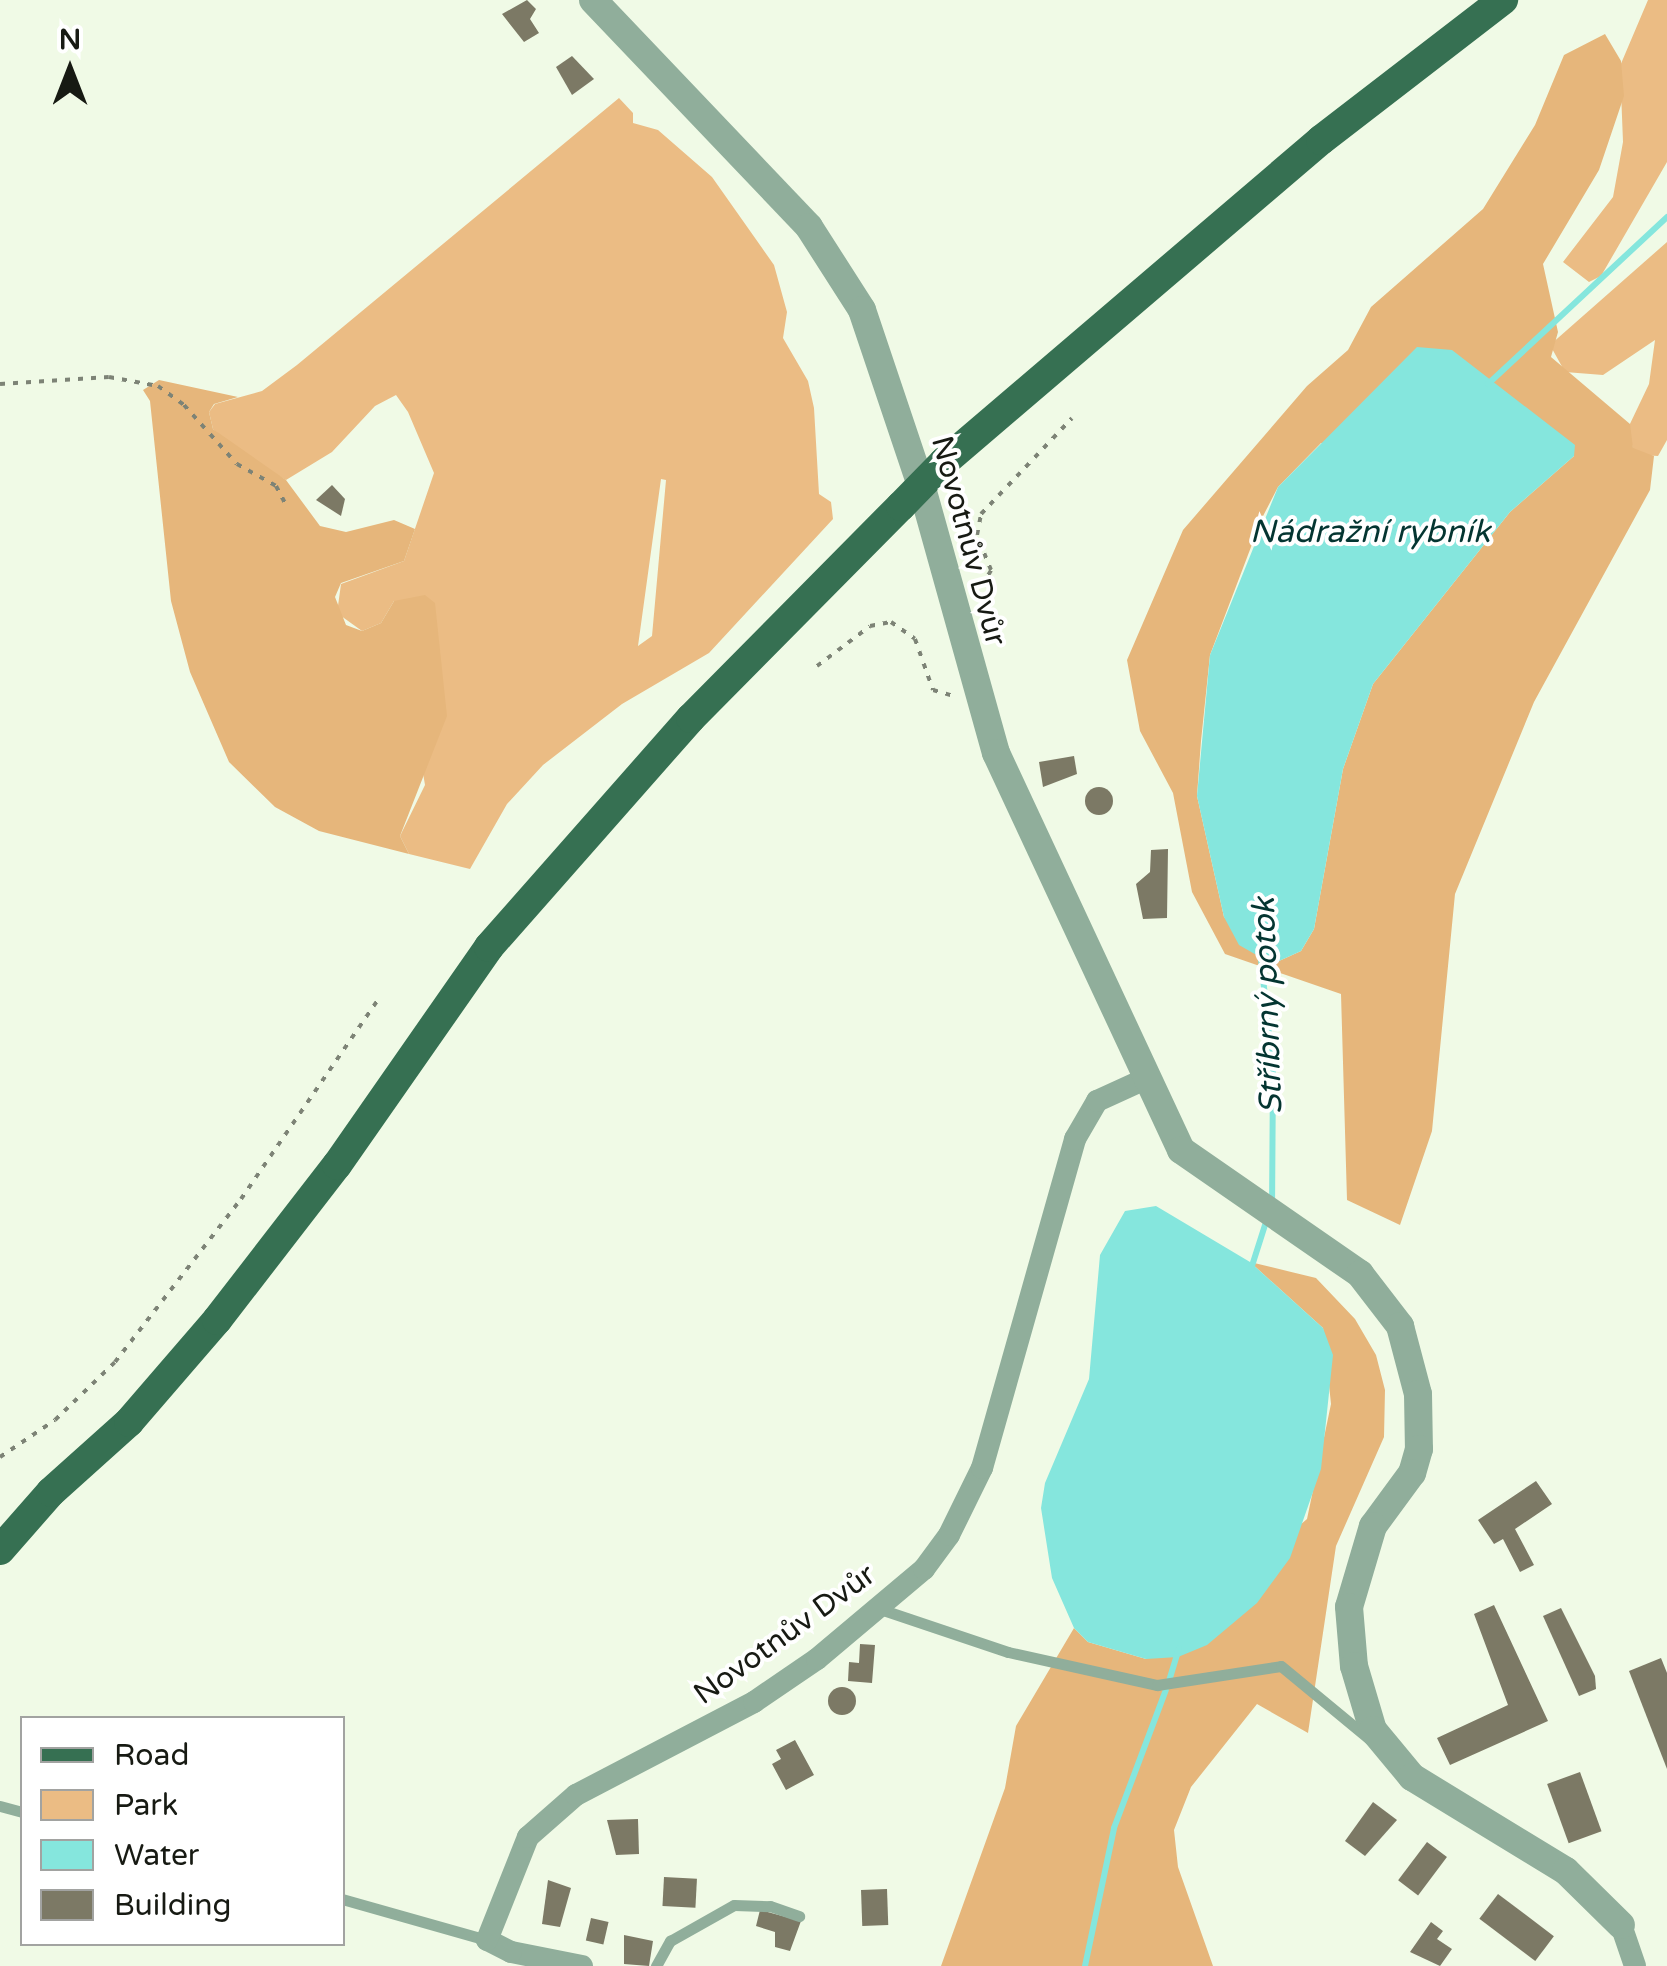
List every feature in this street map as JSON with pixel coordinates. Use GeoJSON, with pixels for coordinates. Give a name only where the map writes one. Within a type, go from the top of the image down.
{"type":"FeatureCollection","features":[{"type":"Feature","properties":{"kind":"main road"},"geometry":{"type":"LineString","coordinates":[[0,1550],[72,1473],[129,1422],[218,1320],[337,1165],[488,947],[691,718],[944,462],[1321,140],[1503,0]]}},
{"type":"Feature","properties":{"kind":"main road"},"geometry":{"type":"LineString","coordinates":[[0,1514],[72,1473]]}},
{"type":"Feature","properties":{"kind":"street","name":"Novotnův Dvůr"},"geometry":{"type":"LineString","coordinates":[[593,0],[654,70],[760,173],[841,270],[878,350],[996,753],[1181,1150],[1360,1274],[1400,1326],[1418,1394],[1419,1449],[1412,1474],[1372,1526],[1349,1606],[1359,1684],[1385,1749],[1412,1777],[1566,1871],[1621,1924]]}},
{"type":"Feature","properties":{"kind":"street","name":"Novotnův Dvůr"},"geometry":{"type":"LineString","coordinates":[[487,1940],[511,1870],[540,1822],[576,1794],[728,1718],[880,1610],[949,1536],[982,1468],[1086,1116],[1106,1094],[1145,1079]]}},
{"type":"Feature","properties":{"kind":"street"},"geometry":{"type":"LineString","coordinates":[[1621,1924],[1635,1966]]}},
{"type":"Feature","properties":{"kind":"street"},"geometry":{"type":"LineString","coordinates":[[487,1940],[512,1959],[582,1966]]}},
{"type":"Feature","properties":{"kind":"lane"},"geometry":{"type":"LineString","coordinates":[[880,1610],[1008,1652],[1157,1684],[1281,1666],[1385,1749]]}},
{"type":"Feature","properties":{"kind":"lane"},"geometry":{"type":"LineString","coordinates":[[345,1901],[487,1940]]}},
{"type":"Feature","properties":{"kind":"lane"},"geometry":{"type":"LineString","coordinates":[[656,1966],[670,1941],[734,1905],[770,1906],[799,1916]]}},
{"type":"Feature","properties":{"kind":"path"},"geometry":{"type":"LineString","coordinates":[[0,384],[109,378],[158,386],[184,405],[236,464],[276,486],[287,507]]}},
{"type":"Feature","properties":{"kind":"path"},"geometry":{"type":"LineString","coordinates":[[953,608],[980,594],[990,578],[977,535],[981,514],[1072,418]]}},
{"type":"Feature","properties":{"kind":"path"},"geometry":{"type":"LineString","coordinates":[[817,666],[870,626],[890,622],[914,639],[933,690],[950,696],[975,688]]}},
{"type":"Feature","properties":{"kind":"path"},"geometry":{"type":"LineString","coordinates":[[0,1457],[55,1420],[115,1362],[241,1199],[380,997]]}},
{"type":"Feature","properties":{"kind":"green space"},"geometry":{"type":"Polygon","coordinates":[[[1648,0],[1667,0],[1667,162],[1601,276],[1589,282],[1563,262],[1613,197],[1623,142],[1620,66],[1648,0]]]}},
{"type":"Feature","properties":{"kind":"green space"},"geometry":{"type":"Polygon","coordinates":[[[619,98],[633,113],[633,123],[658,130],[712,177],[774,265],[787,312],[783,338],[808,381],[814,408],[819,494],[831,502],[833,519],[709,653],[622,704],[543,765],[507,804],[470,869],[409,854],[400,836],[425,785],[394,601],[381,623],[362,631],[337,613],[341,584],[404,561],[434,473],[408,412],[396,395],[375,406],[332,452],[286,480],[241,454],[213,429],[209,412],[215,404],[262,391],[619,98]],[[661,479],[638,646],[652,636],[666,480],[661,479]]]}},
{"type":"Feature","properties":{"kind":"green space"},"geometry":{"type":"Polygon","coordinates":[[[1667,242],[1667,440],[1658,456],[1642,455],[1633,449],[1628,428],[1649,384],[1655,340],[1603,375],[1565,372],[1550,345],[1667,242]]]}},
{"type":"Feature","properties":{"kind":"shaded area"},"geometry":{"type":"Polygon","coordinates":[[[1605,34],[1621,61],[1624,96],[1599,170],[1543,264],[1558,332],[1551,357],[1630,424],[1633,448],[1654,456],[1650,490],[1534,702],[1455,894],[1432,1131],[1400,1225],[1347,1200],[1341,994],[1225,954],[1192,892],[1173,793],[1140,731],[1127,660],[1183,530],[1307,386],[1348,350],[1371,307],[1483,209],[1535,125],[1564,55],[1605,34]],[[1321,443],[1278,487],[1262,518],[1210,655],[1197,796],[1224,917],[1279,961],[1301,951],[1314,929],[1343,769],[1373,684],[1510,512],[1574,456],[1321,443]]]}},
{"type":"Feature","properties":{"kind":"shaded area"},"geometry":{"type":"Polygon","coordinates":[[[159,380],[238,397],[214,404],[209,412],[213,429],[286,480],[320,526],[346,532],[394,520],[415,529],[404,561],[341,583],[335,597],[346,625],[362,631],[381,623],[394,601],[425,595],[435,603],[447,716],[400,836],[409,854],[319,831],[275,807],[229,762],[190,672],[171,601],[150,401],[143,390],[159,380]]]}},
{"type":"Feature","properties":{"kind":"shaded area"},"geometry":{"type":"Polygon","coordinates":[[[1250,1262],[1316,1278],[1355,1319],[1376,1355],[1385,1390],[1384,1437],[1336,1546],[1308,1733],[1257,1704],[1191,1787],[1174,1830],[1178,1867],[1213,1966],[941,1966],[1005,1788],[1016,1726],[1074,1628],[1088,1642],[1146,1659],[1307,1519],[1331,1404],[1323,1328],[1250,1262]]]}},
{"type":"Feature","properties":{"kind":"water","name":"Nádražní rybník"},"geometry":{"type":"Polygon","coordinates":[[[1417,347],[1452,350],[1575,445],[1574,456],[1510,512],[1373,684],[1343,769],[1314,929],[1301,951],[1279,961],[1260,957],[1239,945],[1224,917],[1197,796],[1210,655],[1278,487],[1417,347]]]}},
{"type":"Feature","properties":{"kind":"water"},"geometry":{"type":"Polygon","coordinates":[[[1156,1206],[1250,1262],[1323,1328],[1333,1355],[1321,1469],[1290,1558],[1257,1603],[1207,1645],[1178,1657],[1146,1659],[1088,1642],[1074,1628],[1052,1578],[1041,1508],[1045,1483],[1089,1379],[1100,1255],[1125,1211],[1156,1206]]]}},
{"type":"Feature","properties":{"kind":"building"},"geometry":{"type":"Polygon","coordinates":[[[527,0],[536,9],[530,19],[539,33],[524,42],[502,14],[527,0]]]}},
{"type":"Feature","properties":{"kind":"building"},"geometry":{"type":"Polygon","coordinates":[[[572,56],[594,79],[572,95],[556,67],[572,56]]]}},
{"type":"Feature","properties":{"kind":"building"},"geometry":{"type":"Polygon","coordinates":[[[332,485],[345,499],[341,516],[316,500],[332,485]]]}},
{"type":"Feature","properties":{"kind":"building"},"geometry":{"type":"Polygon","coordinates":[[[1074,756],[1077,774],[1043,787],[1039,762],[1074,756]]]}},
{"type":"Feature","properties":{"kind":"building"},"geometry":{"type":"Polygon","coordinates":[[[1099,787],[1109,791],[1113,801],[1109,811],[1099,815],[1089,811],[1085,801],[1089,791],[1099,787]]]}},
{"type":"Feature","properties":{"kind":"building"},"geometry":{"type":"Polygon","coordinates":[[[1168,849],[1167,918],[1143,919],[1136,884],[1150,872],[1151,850],[1168,849]]]}},
{"type":"Feature","properties":{"kind":"building"},"geometry":{"type":"Polygon","coordinates":[[[1536,1481],[1552,1504],[1515,1529],[1534,1565],[1520,1572],[1503,1539],[1494,1544],[1478,1520],[1536,1481]]]}},
{"type":"Feature","properties":{"kind":"building"},"geometry":{"type":"Polygon","coordinates":[[[1494,1605],[1548,1721],[1450,1765],[1437,1738],[1508,1705],[1474,1614],[1494,1605]]]}},
{"type":"Feature","properties":{"kind":"building"},"geometry":{"type":"Polygon","coordinates":[[[1561,1608],[1595,1676],[1596,1689],[1579,1696],[1543,1616],[1561,1608]]]}},
{"type":"Feature","properties":{"kind":"building"},"geometry":{"type":"Polygon","coordinates":[[[860,1644],[875,1645],[872,1683],[848,1681],[849,1662],[859,1663],[860,1644]]]}},
{"type":"Feature","properties":{"kind":"building"},"geometry":{"type":"Polygon","coordinates":[[[1661,1658],[1667,1673],[1667,1769],[1629,1671],[1661,1658]]]}},
{"type":"Feature","properties":{"kind":"building"},"geometry":{"type":"Polygon","coordinates":[[[842,1687],[852,1691],[856,1701],[852,1711],[842,1715],[832,1711],[828,1701],[832,1691],[842,1687]]]}},
{"type":"Feature","properties":{"kind":"building"},"geometry":{"type":"Polygon","coordinates":[[[795,1740],[814,1775],[786,1790],[772,1764],[781,1759],[776,1750],[795,1740]]]}},
{"type":"Feature","properties":{"kind":"building"},"geometry":{"type":"Polygon","coordinates":[[[1580,1772],[1602,1831],[1569,1843],[1547,1784],[1580,1772]]]}},
{"type":"Feature","properties":{"kind":"building"},"geometry":{"type":"Polygon","coordinates":[[[1373,1802],[1397,1820],[1365,1856],[1345,1841],[1373,1802]]]}},
{"type":"Feature","properties":{"kind":"building"},"geometry":{"type":"Polygon","coordinates":[[[638,1819],[639,1854],[616,1855],[607,1820],[638,1819]]]}},
{"type":"Feature","properties":{"kind":"building"},"geometry":{"type":"Polygon","coordinates":[[[1427,1842],[1447,1857],[1418,1895],[1398,1880],[1427,1842]]]}},
{"type":"Feature","properties":{"kind":"building"},"geometry":{"type":"Polygon","coordinates":[[[664,1877],[697,1879],[695,1908],[662,1906],[664,1877]]]}},
{"type":"Feature","properties":{"kind":"building"},"geometry":{"type":"Polygon","coordinates":[[[548,1880],[571,1888],[560,1927],[542,1924],[548,1880]]]}},
{"type":"Feature","properties":{"kind":"building"},"geometry":{"type":"Polygon","coordinates":[[[887,1889],[888,1925],[862,1926],[861,1890],[887,1889]]]}},
{"type":"Feature","properties":{"kind":"building"},"geometry":{"type":"Polygon","coordinates":[[[1498,1894],[1554,1936],[1535,1961],[1479,1919],[1498,1894]]]}},
{"type":"Feature","properties":{"kind":"building"},"geometry":{"type":"Polygon","coordinates":[[[760,1910],[801,1921],[790,1951],[775,1947],[775,1932],[756,1926],[760,1910]]]}},
{"type":"Feature","properties":{"kind":"building"},"geometry":{"type":"Polygon","coordinates":[[[591,1918],[609,1922],[603,1944],[586,1940],[591,1918]]]}},
{"type":"Feature","properties":{"kind":"building"},"geometry":{"type":"Polygon","coordinates":[[[1431,1922],[1443,1931],[1437,1939],[1452,1949],[1440,1966],[1410,1952],[1431,1922]]]}},
{"type":"Feature","properties":{"kind":"building"},"geometry":{"type":"Polygon","coordinates":[[[624,1935],[653,1941],[649,1966],[624,1964],[624,1935]]]}},
{"type":"Feature","properties":{"kind":"waterway","name":"Stříbrný potok"},"geometry":{"type":"LineString","coordinates":[[1488,384],[1667,217]]}},
{"type":"Feature","properties":{"kind":"waterway","name":"Stříbrný potok"},"geometry":{"type":"LineString","coordinates":[[1260,951],[1273,1068],[1272,1202]]}},
{"type":"Feature","properties":{"kind":"waterway","name":"Stříbrný potok"},"geometry":{"type":"LineString","coordinates":[[1251,1269],[1267,1219]]}},
{"type":"Feature","properties":{"kind":"waterway","name":"Stříbrný potok"},"geometry":{"type":"LineString","coordinates":[[1169,1681],[1179,1648]]}},
{"type":"Feature","properties":{"kind":"waterway","name":"Stříbrný potok"},"geometry":{"type":"LineString","coordinates":[[1085,1966],[1114,1828],[1166,1690]]}}]}
